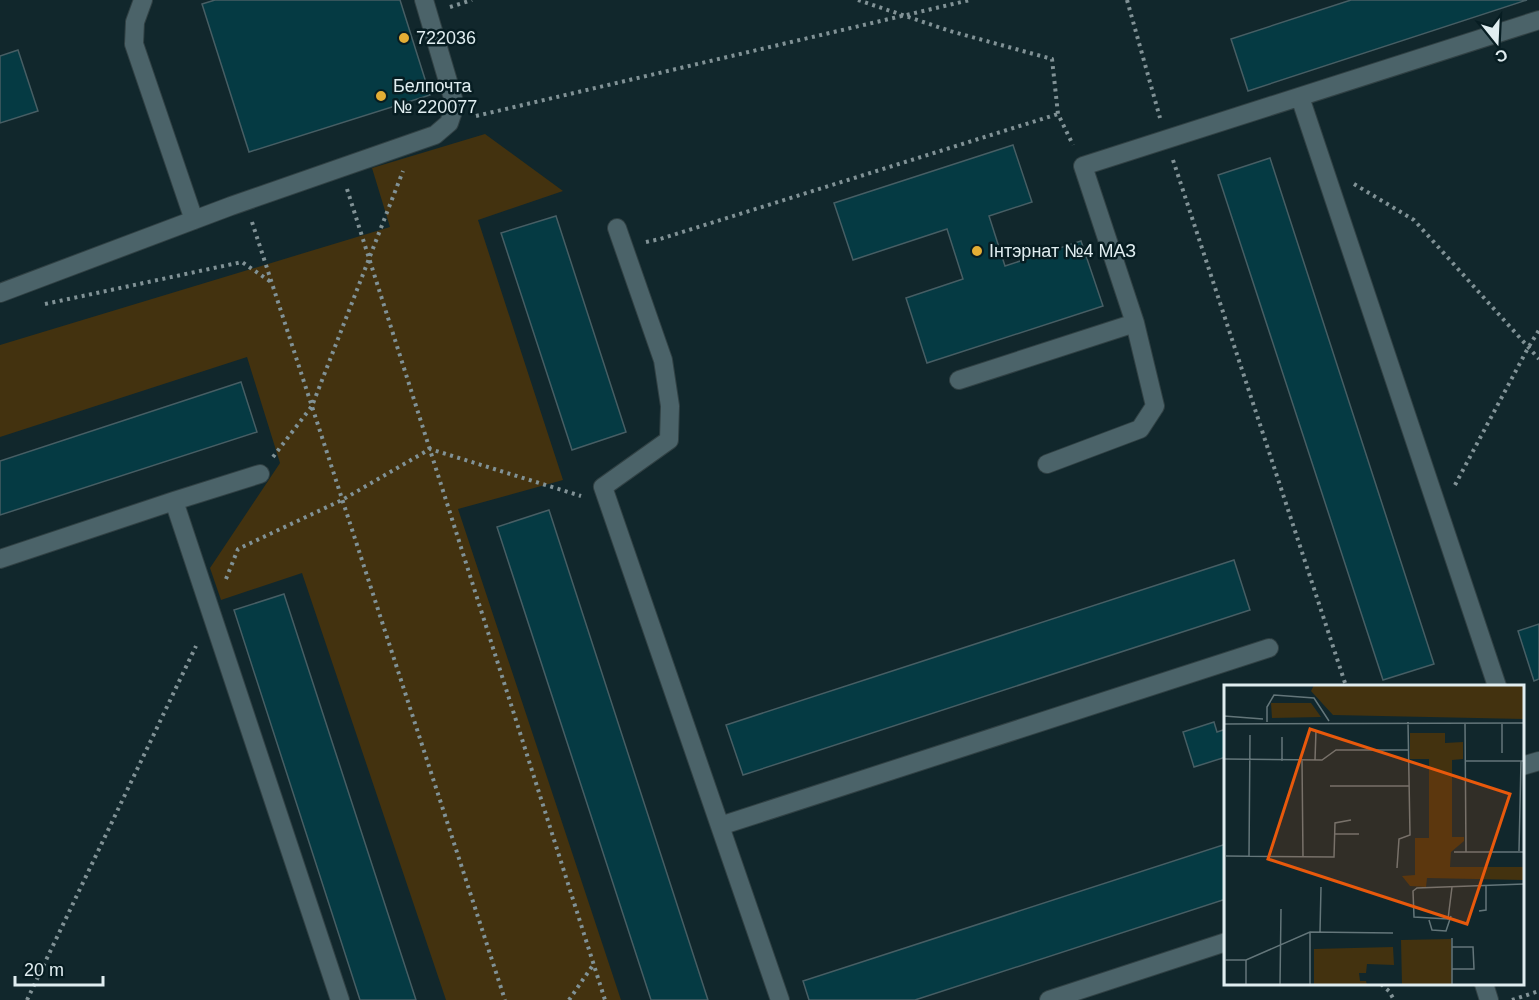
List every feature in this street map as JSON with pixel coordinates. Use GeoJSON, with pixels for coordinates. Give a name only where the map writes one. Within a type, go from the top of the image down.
{"type":"FeatureCollection","features":[{"type":"Feature","properties":{"kind":"lane"},"geometry":{"type":"LineString","coordinates":[[128,0],[135,22]]}},
{"type":"Feature","properties":{"kind":"lane"},"geometry":{"type":"LineString","coordinates":[[143,0],[135,22],[134,44],[194,220]]}},
{"type":"Feature","properties":{"kind":"lane"},"geometry":{"type":"LineString","coordinates":[[0,293],[245,201],[435,135],[448,123],[455,105],[424,0]]}},
{"type":"Feature","properties":{"kind":"lane"},"geometry":{"type":"LineString","coordinates":[[1047,464],[1140,429],[1155,406],[1135,323],[1083,166],[1539,20]]}},
{"type":"Feature","properties":{"kind":"lane"},"geometry":{"type":"LineString","coordinates":[[1300,98],[1496,685]]}},
{"type":"Feature","properties":{"kind":"lane"},"geometry":{"type":"LineString","coordinates":[[617,228],[663,360],[670,406],[669,440],[603,487],[780,1000]]}},
{"type":"Feature","properties":{"kind":"lane"},"geometry":{"type":"LineString","coordinates":[[959,380],[1135,323]]}},
{"type":"Feature","properties":{"kind":"lane"},"geometry":{"type":"LineString","coordinates":[[0,559],[260,474]]}},
{"type":"Feature","properties":{"kind":"lane"},"geometry":{"type":"LineString","coordinates":[[174,501],[340,1000]]}},
{"type":"Feature","properties":{"kind":"lane"},"geometry":{"type":"LineString","coordinates":[[720,826],[1269,648]]}},
{"type":"Feature","properties":{"kind":"lane"},"geometry":{"type":"LineString","coordinates":[[1049,1000],[1224,943]]}},
{"type":"Feature","properties":{"kind":"lane"},"geometry":{"type":"LineString","coordinates":[[1484,985],[1489,1000]]}},
{"type":"Feature","properties":{"kind":"path"},"geometry":{"type":"LineString","coordinates":[[858,0],[950,31],[1052,59],[1058,114],[1083,166]]}},
{"type":"Feature","properties":{"kind":"path"},"geometry":{"type":"LineString","coordinates":[[448,123],[970,0]]}},
{"type":"Feature","properties":{"kind":"path"},"geometry":{"type":"LineString","coordinates":[[1128,0],[1166,140],[1345,685]]}},
{"type":"Feature","properties":{"kind":"path"},"geometry":{"type":"LineString","coordinates":[[625,247],[660,239],[1058,114]]}},
{"type":"Feature","properties":{"kind":"path"},"geometry":{"type":"LineString","coordinates":[[260,474],[312,406],[414,142]]}},
{"type":"Feature","properties":{"kind":"path"},"geometry":{"type":"LineString","coordinates":[[1322,164],[1414,220],[1539,360]]}},
{"type":"Feature","properties":{"kind":"path"},"geometry":{"type":"LineString","coordinates":[[340,168],[605,1000]]}},
{"type":"Feature","properties":{"kind":"path"},"geometry":{"type":"LineString","coordinates":[[245,201],[505,1000]]}},
{"type":"Feature","properties":{"kind":"path"},"geometry":{"type":"LineString","coordinates":[[34,306],[242,262],[271,282]]}},
{"type":"Feature","properties":{"kind":"path"},"geometry":{"type":"LineString","coordinates":[[1440,515],[1539,330]]}},
{"type":"Feature","properties":{"kind":"path"},"geometry":{"type":"LineString","coordinates":[[27,1000],[212,613],[238,549],[342,500],[430,449],[609,505]]}},
{"type":"Feature","properties":{"kind":"path"},"geometry":{"type":"LineString","coordinates":[[569,1000],[593,964]]}},
{"type":"Feature","properties":{"kind":"path"},"geometry":{"type":"LineString","coordinates":[[1382,985],[1394,1000]]}},
{"type":"Feature","properties":{"kind":"path"},"geometry":{"type":"LineString","coordinates":[[1512,1000],[1539,991]]}},
{"type":"Feature","properties":{"kind":"shaded area"},"geometry":{"type":"Polygon","coordinates":[[[485,134],[563,191],[478,220],[563,480],[458,509],[621,1000],[446,1000],[302,573],[221,600],[210,568],[280,463],[247,357],[0,437],[0,345],[390,227],[372,168],[485,134]]]}},
{"type":"Feature","properties":{"kind":"building"},"geometry":{"type":"Polygon","coordinates":[[[215,0],[400,0],[430,95],[249,152],[202,4],[215,0]]]}},
{"type":"Feature","properties":{"kind":"building"},"geometry":{"type":"Polygon","coordinates":[[[1351,0],[1527,0],[1248,91],[1231,39],[1351,0]]]}},
{"type":"Feature","properties":{"kind":"building"},"geometry":{"type":"Polygon","coordinates":[[[18,50],[38,111],[0,123],[0,56],[18,50]]]}},
{"type":"Feature","properties":{"kind":"building","name":"Інтэрнат №4 МАЗ"},"geometry":{"type":"Polygon","coordinates":[[[1013,145],[1032,202],[989,216],[1005,266],[1081,241],[1103,306],[927,363],[906,298],[963,279],[947,229],[853,260],[834,203],[1013,145]]]}},
{"type":"Feature","properties":{"kind":"building"},"geometry":{"type":"Polygon","coordinates":[[[1270,158],[1434,664],[1383,680],[1218,175],[1270,158]]]}},
{"type":"Feature","properties":{"kind":"building"},"geometry":{"type":"Polygon","coordinates":[[[556,216],[626,432],[572,450],[501,233],[556,216]]]}},
{"type":"Feature","properties":{"kind":"building"},"geometry":{"type":"Polygon","coordinates":[[[241,382],[257,432],[0,515],[0,461],[241,382]]]}},
{"type":"Feature","properties":{"kind":"building"},"geometry":{"type":"Polygon","coordinates":[[[549,510],[708,1000],[651,1000],[497,527],[549,510]]]}},
{"type":"Feature","properties":{"kind":"building"},"geometry":{"type":"Polygon","coordinates":[[[1234,560],[1250,610],[743,775],[726,725],[1234,560]]]}},
{"type":"Feature","properties":{"kind":"building"},"geometry":{"type":"Polygon","coordinates":[[[284,594],[416,1000],[360,1000],[234,610],[284,594]]]}},
{"type":"Feature","properties":{"kind":"building"},"geometry":{"type":"Polygon","coordinates":[[[1539,624],[1539,679],[1534,681],[1518,631],[1539,624]]]}},
{"type":"Feature","properties":{"kind":"building"},"geometry":{"type":"Polygon","coordinates":[[[1214,722],[1217,732],[1224,730],[1224,758],[1194,767],[1183,732],[1214,722]]]}},
{"type":"Feature","properties":{"kind":"building"},"geometry":{"type":"Polygon","coordinates":[[[1224,845],[1224,900],[915,1000],[809,1000],[803,981],[1224,845]]]}},
{"type":"Feature","properties":{"kind":"place","name":"722036"},"geometry":{"type":"Point","coordinates":[404,38]}},
{"type":"Feature","properties":{"kind":"place","name":"Белпочта № 220077"},"geometry":{"type":"Point","coordinates":[381,96]}},
{"type":"Feature","properties":{"kind":"place","name":"Інтэрнат №4 МАЗ"},"geometry":{"type":"Point","coordinates":[977,251]}}]}
